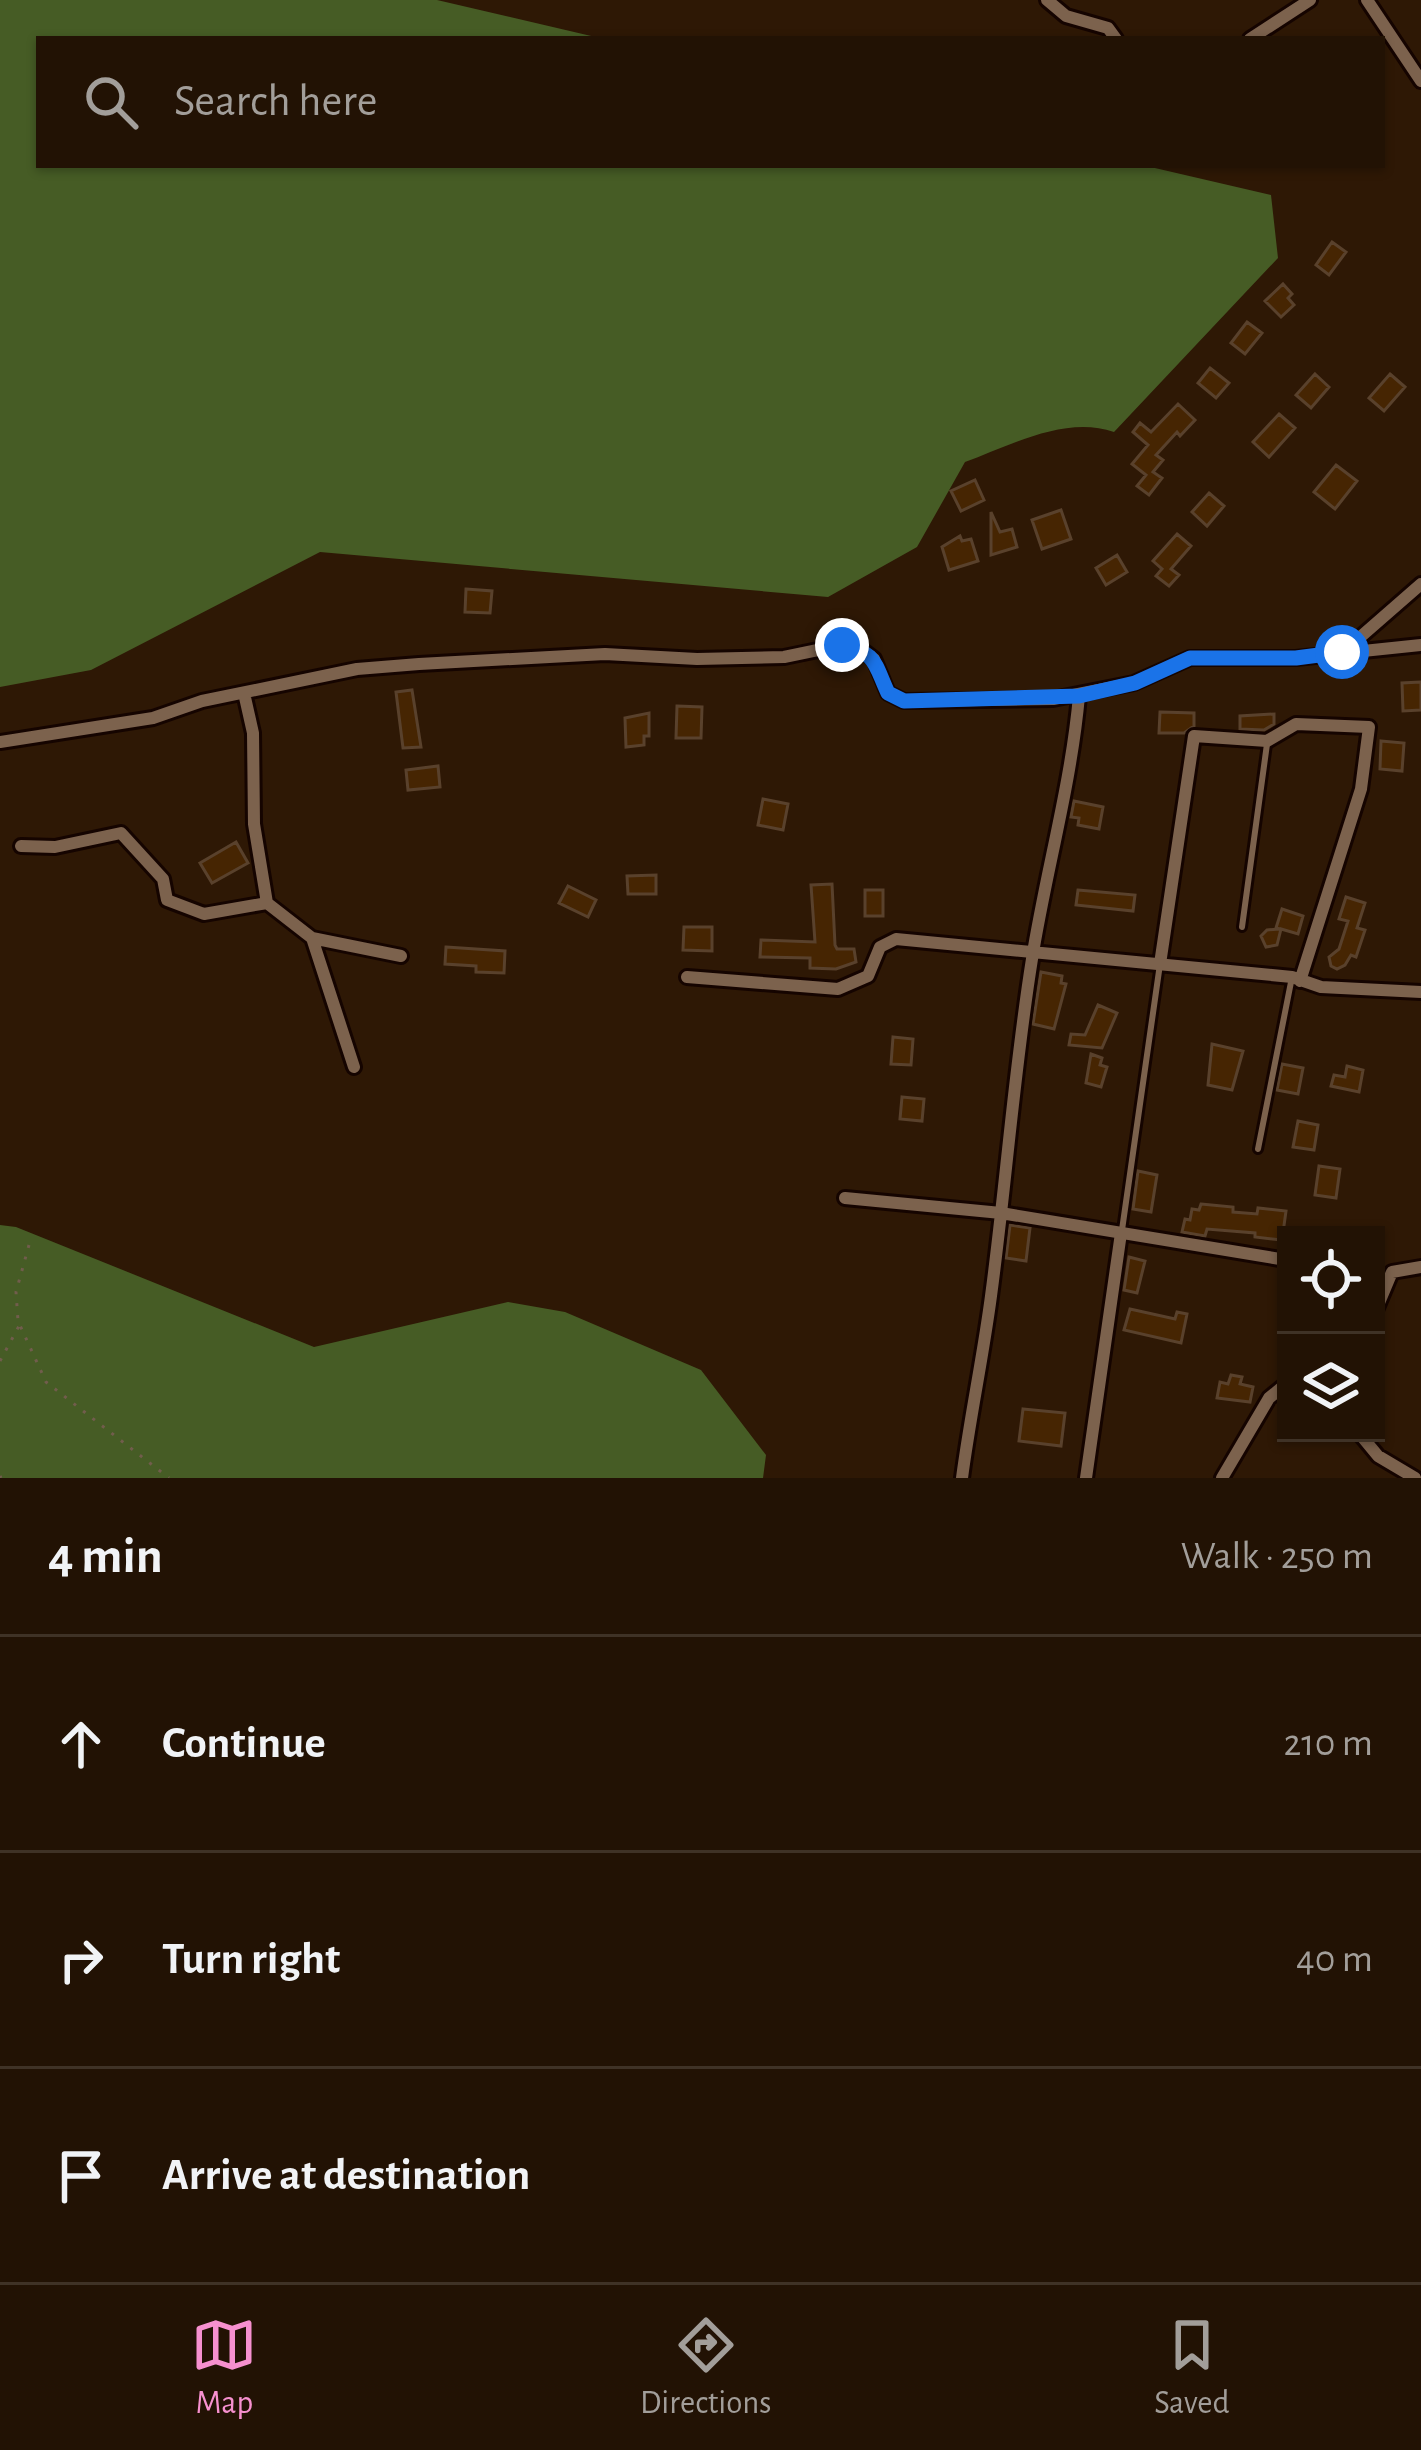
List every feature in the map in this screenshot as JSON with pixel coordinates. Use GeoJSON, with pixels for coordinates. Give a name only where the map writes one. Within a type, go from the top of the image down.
{"type":"FeatureCollection","features":[{"type":"Feature","properties":{"kind":"street"},"geometry":{"type":"LineString","coordinates":[[1047,0],[1066,16],[1108,28],[1114,36]]}},
{"type":"Feature","properties":{"kind":"street"},"geometry":{"type":"LineString","coordinates":[[1255,36],[1310,0]]}},
{"type":"Feature","properties":{"kind":"street"},"geometry":{"type":"LineString","coordinates":[[1367,0],[1421,81]]}},
{"type":"Feature","properties":{"kind":"street"},"geometry":{"type":"LineString","coordinates":[[1342,652],[1421,584]]}},
{"type":"Feature","properties":{"kind":"street"},"geometry":{"type":"LineString","coordinates":[[0,742],[152,718],[202,701],[357,669],[419,664],[605,654],[784,657],[842,645],[874,659],[888,693],[904,701],[1079,696],[1135,683],[1190,658],[1296,658],[1421,645]]}},
{"type":"Feature","properties":{"kind":"street"},"geometry":{"type":"LineString","coordinates":[[244,693],[253,734],[254,824],[267,903],[312,938],[400,956]]}},
{"type":"Feature","properties":{"kind":"street"},"geometry":{"type":"LineString","coordinates":[[962,1478],[1001,1214],[1013,1080],[1079,696]]}},
{"type":"Feature","properties":{"kind":"street"},"geometry":{"type":"LineString","coordinates":[[1160,964],[1194,736],[1267,741],[1296,724],[1369,727],[1361,789],[1296,979]]}},
{"type":"Feature","properties":{"kind":"street"},"geometry":{"type":"LineString","coordinates":[[21,846],[56,847],[121,833],[163,879],[167,900],[204,914],[267,903]]}},
{"type":"Feature","properties":{"kind":"street"},"geometry":{"type":"LineString","coordinates":[[312,938],[354,1067]]}},
{"type":"Feature","properties":{"kind":"street"},"geometry":{"type":"LineString","coordinates":[[686,977],[838,989],[868,976],[880,947],[896,940],[1296,979],[1321,987],[1421,992]]}},
{"type":"Feature","properties":{"kind":"street"},"geometry":{"type":"LineString","coordinates":[[845,1198],[1001,1214],[1277,1259]]}},
{"type":"Feature","properties":{"kind":"street"},"geometry":{"type":"LineString","coordinates":[[1085,1478],[1121,1233]]}},
{"type":"Feature","properties":{"kind":"street"},"geometry":{"type":"LineString","coordinates":[[1385,1271],[1421,1267]]}},
{"type":"Feature","properties":{"kind":"street"},"geometry":{"type":"LineString","coordinates":[[1385,1289],[1392,1272]]}},
{"type":"Feature","properties":{"kind":"street"},"geometry":{"type":"LineString","coordinates":[[1222,1478],[1277,1391]]}},
{"type":"Feature","properties":{"kind":"street"},"geometry":{"type":"LineString","coordinates":[[1366,1442],[1378,1456],[1415,1478]]}},
{"type":"Feature","properties":{"kind":"lane"},"geometry":{"type":"LineString","coordinates":[[1242,927],[1267,741]]}},
{"type":"Feature","properties":{"kind":"lane"},"geometry":{"type":"LineString","coordinates":[[1121,1233],[1160,964]]}},
{"type":"Feature","properties":{"kind":"lane"},"geometry":{"type":"LineString","coordinates":[[1258,1149],[1296,979]]}},
{"type":"Feature","properties":{"kind":"path"},"geometry":{"type":"LineString","coordinates":[[29,1245],[16,1292],[20,1324],[46,1382],[169,1478]]}},
{"type":"Feature","properties":{"kind":"path"},"geometry":{"type":"LineString","coordinates":[[0,1361],[20,1324]]}},
{"type":"Feature","properties":{"kind":"green space"},"geometry":{"type":"Polygon","coordinates":[[[0,0],[437,0],[591,36],[36,36],[36,168],[1155,168],[1271,195],[1278,258],[1114,432],[1077,427],[1058,430],[965,462],[917,547],[828,597],[320,552],[91,670],[0,687],[0,0]]]}},
{"type":"Feature","properties":{"kind":"green space"},"geometry":{"type":"Polygon","coordinates":[[[0,1225],[16,1227],[314,1347],[508,1302],[565,1312],[701,1370],[766,1455],[763,1478],[0,1478],[0,1225]]]}},
{"type":"Feature","properties":{"kind":"building"},"geometry":{"type":"Polygon","coordinates":[[[1332,242],[1346,252],[1329,275],[1316,265],[1332,242]]]}},
{"type":"Feature","properties":{"kind":"building"},"geometry":{"type":"Polygon","coordinates":[[[1283,284],[1294,305],[1281,317],[1265,301],[1283,284]]]}},
{"type":"Feature","properties":{"kind":"building"},"geometry":{"type":"Polygon","coordinates":[[[1247,322],[1262,333],[1245,354],[1231,343],[1247,322]]]}},
{"type":"Feature","properties":{"kind":"building"},"geometry":{"type":"Polygon","coordinates":[[[1210,368],[1229,383],[1216,398],[1198,383],[1210,368]]]}},
{"type":"Feature","properties":{"kind":"building"},"geometry":{"type":"Polygon","coordinates":[[[1315,374],[1329,387],[1311,408],[1296,395],[1315,374]]]}},
{"type":"Feature","properties":{"kind":"building"},"geometry":{"type":"Polygon","coordinates":[[[1390,374],[1405,387],[1384,411],[1369,398],[1390,374]]]}},
{"type":"Feature","properties":{"kind":"building"},"geometry":{"type":"Polygon","coordinates":[[[1178,404],[1195,420],[1156,455],[1163,460],[1153,472],[1162,478],[1149,495],[1137,486],[1146,475],[1132,464],[1148,445],[1133,432],[1140,423],[1151,432],[1178,404]]]}},
{"type":"Feature","properties":{"kind":"building"},"geometry":{"type":"Polygon","coordinates":[[[1279,414],[1295,428],[1269,457],[1253,442],[1279,414]]]}},
{"type":"Feature","properties":{"kind":"building"},"geometry":{"type":"Polygon","coordinates":[[[1336,465],[1357,481],[1335,509],[1314,492],[1336,465]]]}},
{"type":"Feature","properties":{"kind":"building"},"geometry":{"type":"Polygon","coordinates":[[[975,480],[984,500],[961,511],[951,491],[975,480]]]}},
{"type":"Feature","properties":{"kind":"building"},"geometry":{"type":"Polygon","coordinates":[[[1209,493],[1224,506],[1207,526],[1192,512],[1209,493]]]}},
{"type":"Feature","properties":{"kind":"building"},"geometry":{"type":"Polygon","coordinates":[[[1061,510],[1071,539],[1042,549],[1032,520],[1061,510]]]}},
{"type":"Feature","properties":{"kind":"building"},"geometry":{"type":"Polygon","coordinates":[[[991,512],[1000,532],[1012,529],[1017,547],[991,555],[991,512]]]}},
{"type":"Feature","properties":{"kind":"building"},"geometry":{"type":"Polygon","coordinates":[[[1177,534],[1191,546],[1171,569],[1179,575],[1169,586],[1156,576],[1162,569],[1153,561],[1177,534]]]}},
{"type":"Feature","properties":{"kind":"building"},"geometry":{"type":"Polygon","coordinates":[[[960,536],[962,541],[971,539],[978,561],[949,570],[942,547],[960,536]]]}},
{"type":"Feature","properties":{"kind":"building"},"geometry":{"type":"Polygon","coordinates":[[[1117,555],[1127,572],[1106,585],[1096,568],[1117,555]]]}},
{"type":"Feature","properties":{"kind":"building"},"geometry":{"type":"Polygon","coordinates":[[[466,589],[492,591],[490,613],[465,612],[466,589]]]}},
{"type":"Feature","properties":{"kind":"building"},"geometry":{"type":"Polygon","coordinates":[[[1421,682],[1421,710],[1403,711],[1402,683],[1421,682]]]}},
{"type":"Feature","properties":{"kind":"building"},"geometry":{"type":"Polygon","coordinates":[[[412,690],[421,747],[403,748],[396,692],[412,690]]]}},
{"type":"Feature","properties":{"kind":"building"},"geometry":{"type":"Polygon","coordinates":[[[677,706],[702,707],[701,738],[676,738],[677,706]]]}},
{"type":"Feature","properties":{"kind":"building"},"geometry":{"type":"Polygon","coordinates":[[[1160,712],[1194,713],[1194,726],[1184,733],[1159,733],[1160,712]]]}},
{"type":"Feature","properties":{"kind":"building"},"geometry":{"type":"Polygon","coordinates":[[[649,713],[644,745],[626,747],[625,718],[649,713]]]}},
{"type":"Feature","properties":{"kind":"building"},"geometry":{"type":"Polygon","coordinates":[[[1274,714],[1274,724],[1264,730],[1240,729],[1240,716],[1274,714]]]}},
{"type":"Feature","properties":{"kind":"building"},"geometry":{"type":"Polygon","coordinates":[[[1381,741],[1404,743],[1402,771],[1380,769],[1381,741]]]}},
{"type":"Feature","properties":{"kind":"building"},"geometry":{"type":"Polygon","coordinates":[[[438,766],[440,787],[408,790],[406,770],[438,766]]]}},
{"type":"Feature","properties":{"kind":"building"},"geometry":{"type":"Polygon","coordinates":[[[763,799],[788,804],[783,830],[758,825],[763,799]]]}},
{"type":"Feature","properties":{"kind":"building"},"geometry":{"type":"Polygon","coordinates":[[[1074,801],[1103,807],[1099,829],[1078,825],[1079,818],[1071,817],[1074,801]]]}},
{"type":"Feature","properties":{"kind":"building"},"geometry":{"type":"Polygon","coordinates":[[[236,842],[248,863],[212,883],[200,863],[236,842]]]}},
{"type":"Feature","properties":{"kind":"building"},"geometry":{"type":"Polygon","coordinates":[[[656,875],[656,894],[628,894],[627,876],[656,875]]]}},
{"type":"Feature","properties":{"kind":"building"},"geometry":{"type":"Polygon","coordinates":[[[832,884],[835,945],[854,949],[856,962],[836,969],[810,968],[810,958],[760,957],[761,940],[815,942],[811,885],[832,884]]]}},
{"type":"Feature","properties":{"kind":"building"},"geometry":{"type":"Polygon","coordinates":[[[568,886],[596,900],[588,917],[559,903],[568,886]]]}},
{"type":"Feature","properties":{"kind":"building"},"geometry":{"type":"Polygon","coordinates":[[[865,890],[883,890],[883,916],[865,916],[865,890]]]}},
{"type":"Feature","properties":{"kind":"building"},"geometry":{"type":"Polygon","coordinates":[[[1078,890],[1135,895],[1133,911],[1076,905],[1078,890]]]}},
{"type":"Feature","properties":{"kind":"building"},"geometry":{"type":"Polygon","coordinates":[[[1346,897],[1365,903],[1357,928],[1365,930],[1356,957],[1351,955],[1337,969],[1329,957],[1339,949],[1348,921],[1339,919],[1346,897]]]}},
{"type":"Feature","properties":{"kind":"building"},"geometry":{"type":"Polygon","coordinates":[[[1282,909],[1303,916],[1298,934],[1281,929],[1277,945],[1266,947],[1261,936],[1280,929],[1276,928],[1282,909]]]}},
{"type":"Feature","properties":{"kind":"building"},"geometry":{"type":"Polygon","coordinates":[[[684,927],[712,927],[712,951],[683,950],[684,927]]]}},
{"type":"Feature","properties":{"kind":"building"},"geometry":{"type":"Polygon","coordinates":[[[446,947],[505,951],[504,973],[445,964],[446,947]]]}},
{"type":"Feature","properties":{"kind":"building"},"geometry":{"type":"Polygon","coordinates":[[[1041,972],[1062,976],[1061,983],[1066,984],[1054,1029],[1033,1024],[1041,972]]]}},
{"type":"Feature","properties":{"kind":"building"},"geometry":{"type":"Polygon","coordinates":[[[1098,1005],[1117,1013],[1102,1048],[1069,1045],[1071,1034],[1085,1035],[1098,1005]]]}},
{"type":"Feature","properties":{"kind":"building"},"geometry":{"type":"Polygon","coordinates":[[[893,1037],[913,1039],[911,1065],[891,1064],[893,1037]]]}},
{"type":"Feature","properties":{"kind":"building"},"geometry":{"type":"Polygon","coordinates":[[[1212,1044],[1243,1051],[1232,1090],[1208,1085],[1212,1044]]]}},
{"type":"Feature","properties":{"kind":"building"},"geometry":{"type":"Polygon","coordinates":[[[1091,1054],[1102,1058],[1100,1065],[1107,1067],[1101,1087],[1086,1083],[1091,1054]]]}},
{"type":"Feature","properties":{"kind":"building"},"geometry":{"type":"Polygon","coordinates":[[[1282,1064],[1303,1068],[1298,1094],[1277,1090],[1282,1064]]]}},
{"type":"Feature","properties":{"kind":"building"},"geometry":{"type":"Polygon","coordinates":[[[1347,1066],[1363,1070],[1359,1092],[1331,1086],[1334,1075],[1345,1077],[1347,1066]]]}},
{"type":"Feature","properties":{"kind":"building"},"geometry":{"type":"Polygon","coordinates":[[[902,1097],[924,1099],[922,1121],[900,1119],[902,1097]]]}},
{"type":"Feature","properties":{"kind":"building"},"geometry":{"type":"Polygon","coordinates":[[[1298,1121],[1318,1125],[1314,1150],[1293,1147],[1298,1121]]]}},
{"type":"Feature","properties":{"kind":"building"},"geometry":{"type":"Polygon","coordinates":[[[1319,1166],[1340,1169],[1336,1198],[1315,1195],[1319,1166]]]}},
{"type":"Feature","properties":{"kind":"building"},"geometry":{"type":"Polygon","coordinates":[[[1138,1171],[1157,1175],[1151,1212],[1133,1209],[1138,1171]]]}},
{"type":"Feature","properties":{"kind":"building"},"geometry":{"type":"Polygon","coordinates":[[[1201,1204],[1257,1214],[1258,1208],[1286,1211],[1284,1226],[1277,1226],[1277,1239],[1207,1229],[1205,1236],[1182,1232],[1192,1209],[1199,1210],[1201,1204]]]}},
{"type":"Feature","properties":{"kind":"building"},"geometry":{"type":"Polygon","coordinates":[[[1010,1225],[1030,1228],[1026,1261],[1006,1258],[1010,1225]]]}},
{"type":"Feature","properties":{"kind":"building"},"geometry":{"type":"Polygon","coordinates":[[[1129,1257],[1145,1261],[1137,1293],[1124,1290],[1129,1257]]]}},
{"type":"Feature","properties":{"kind":"building"},"geometry":{"type":"Polygon","coordinates":[[[1130,1309],[1175,1319],[1177,1312],[1187,1314],[1181,1343],[1124,1330],[1130,1309]]]}},
{"type":"Feature","properties":{"kind":"building"},"geometry":{"type":"Polygon","coordinates":[[[1231,1375],[1253,1387],[1250,1402],[1217,1398],[1220,1382],[1228,1384],[1231,1375]]]}},
{"type":"Feature","properties":{"kind":"building"},"geometry":{"type":"Polygon","coordinates":[[[1023,1409],[1065,1413],[1061,1446],[1019,1441],[1023,1409]]]}},
{"type":"Feature","properties":{"kind":"route"},"geometry":{"type":"LineString","coordinates":[[842,645],[874,659],[888,693],[904,701],[1054,699],[1135,683],[1190,658],[1296,658],[1342,652]]}}]}
